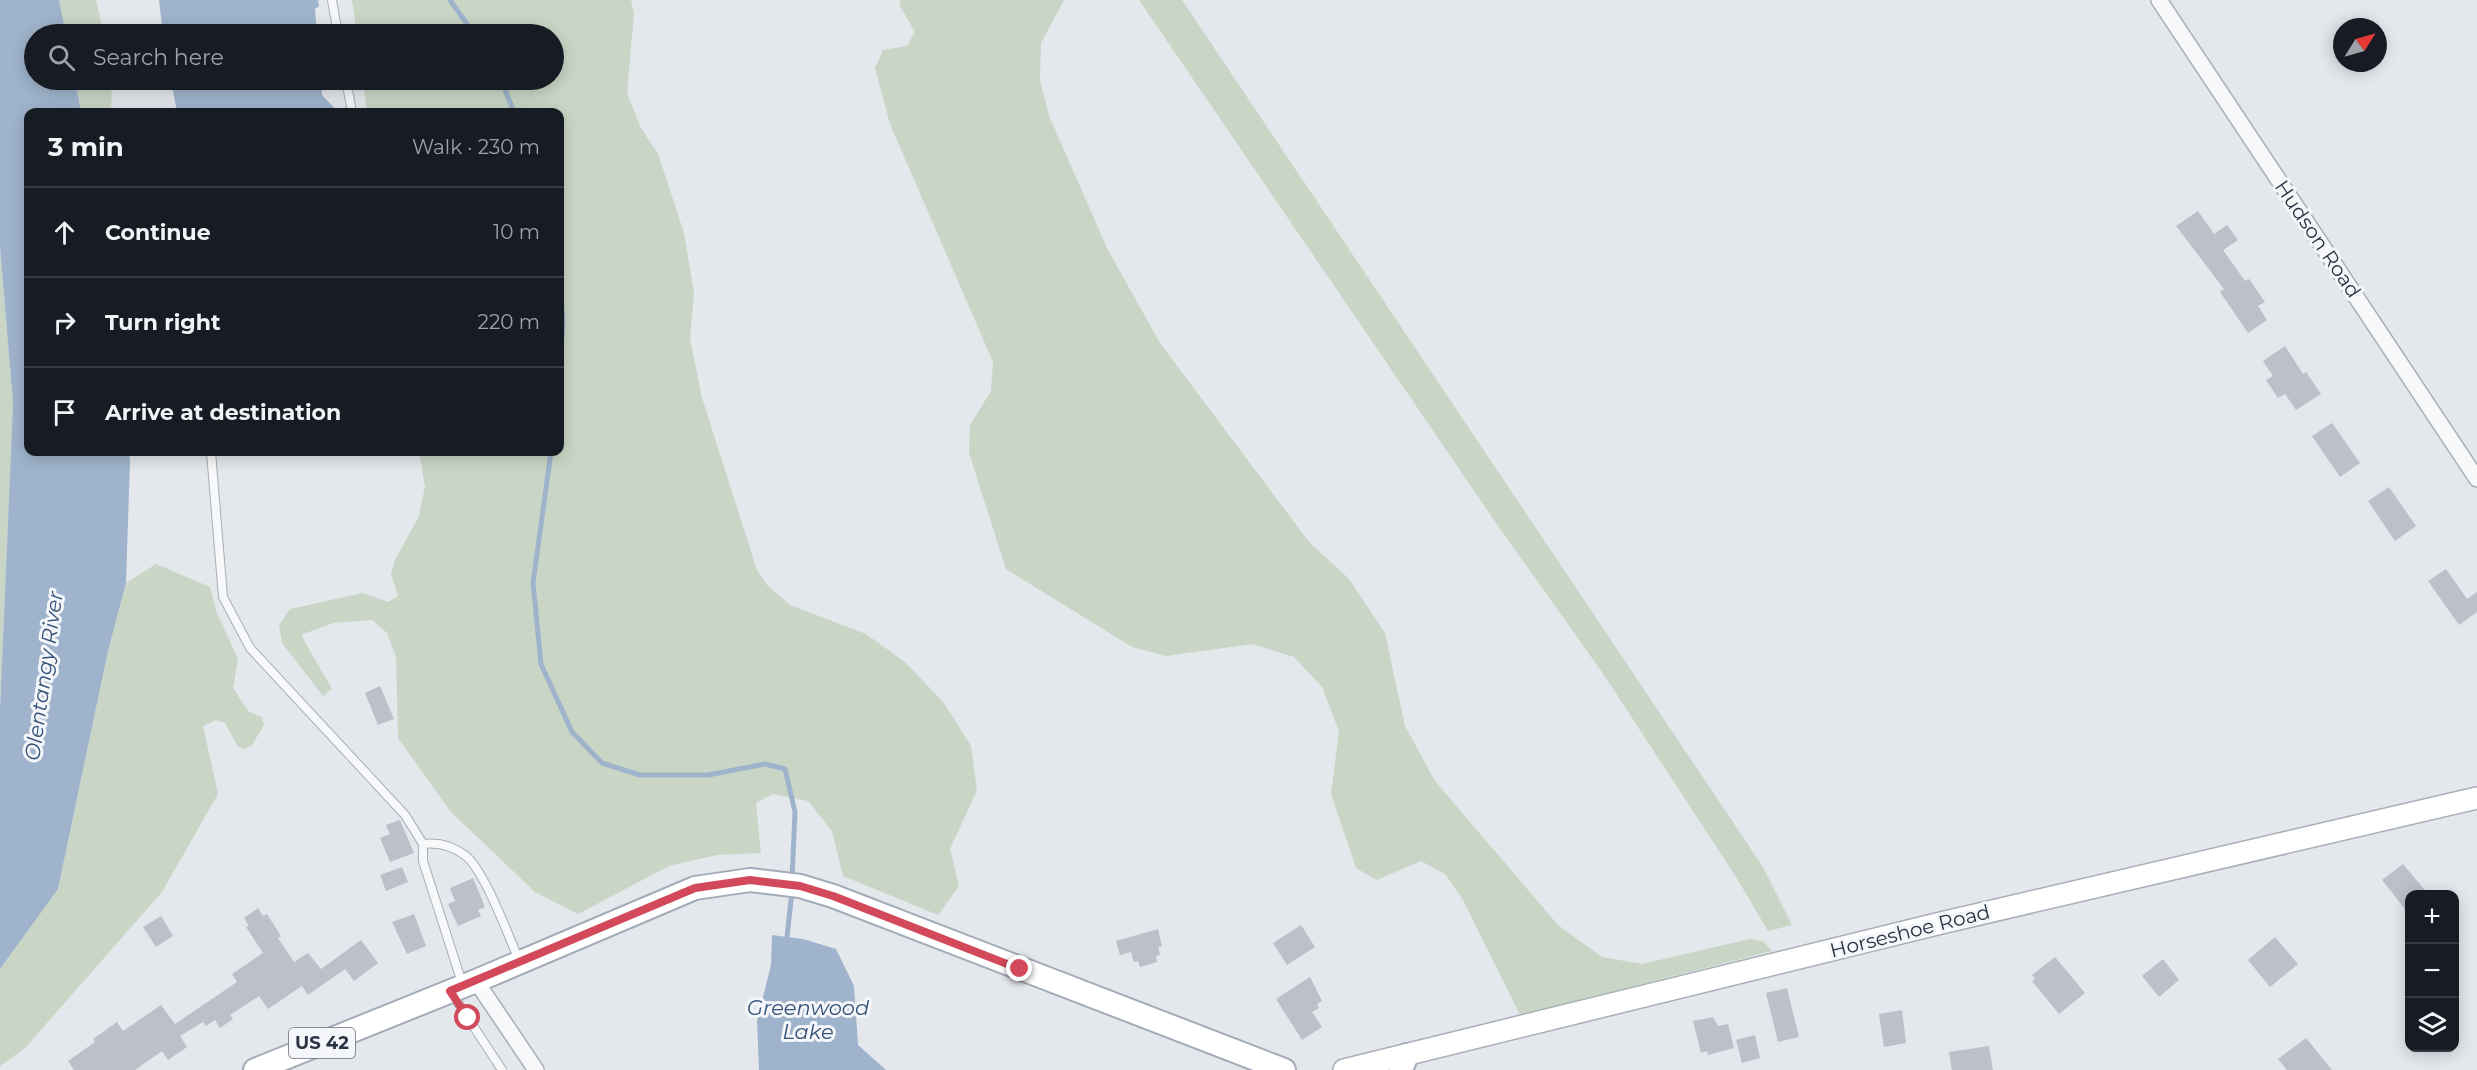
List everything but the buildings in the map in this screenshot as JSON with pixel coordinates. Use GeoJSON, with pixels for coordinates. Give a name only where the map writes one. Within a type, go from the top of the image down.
{"type":"FeatureCollection","features":[{"type":"Feature","properties":{"kind":"main road","name":"US 42"},"geometry":{"type":"LineString","coordinates":[[255,1070],[463,986],[695,888],[750,880],[800,886],[833,896],[1284,1070]]}},
{"type":"Feature","properties":{"kind":"street","name":"Hudson Road"},"geometry":{"type":"LineString","coordinates":[[2159,0],[2477,479]]}},
{"type":"Feature","properties":{"kind":"street","name":"Horseshoe Road"},"geometry":{"type":"LineString","coordinates":[[1344,1070],[1404,1063],[1941,923],[2477,798]]}},
{"type":"Feature","properties":{"kind":"street"},"geometry":{"type":"LineString","coordinates":[[463,986],[536,1070]]}},
{"type":"Feature","properties":{"kind":"lane"},"geometry":{"type":"LineString","coordinates":[[332,0],[336,24]]}},
{"type":"Feature","properties":{"kind":"lane"},"geometry":{"type":"LineString","coordinates":[[348,90],[351,108]]}},
{"type":"Feature","properties":{"kind":"lane"},"geometry":{"type":"LineString","coordinates":[[211,456],[223,597],[236,625],[250,648],[405,815],[423,844],[423,861],[463,986],[502,1070]]}},
{"type":"Feature","properties":{"kind":"lane"},"geometry":{"type":"LineString","coordinates":[[423,844],[439,842],[465,856],[478,871],[520,961]]}},
{"type":"Feature","properties":{"kind":"green space"},"geometry":{"type":"Polygon","coordinates":[[[59,0],[96,0],[102,24],[64,24],[59,0]]]}},
{"type":"Feature","properties":{"kind":"green space"},"geometry":{"type":"Polygon","coordinates":[[[352,0],[631,0],[634,13],[627,93],[641,128],[658,154],[684,233],[694,293],[690,339],[702,398],[757,570],[767,585],[790,605],[866,634],[905,662],[944,703],[971,746],[977,790],[950,849],[959,886],[938,915],[843,876],[832,831],[808,801],[773,794],[756,803],[761,853],[717,855],[669,866],[578,914],[535,892],[451,812],[398,738],[396,657],[387,633],[372,620],[333,623],[301,635],[332,689],[323,696],[282,643],[279,625],[290,609],[363,593],[388,602],[398,596],[391,574],[395,560],[419,516],[425,487],[420,456],[564,456],[564,108],[366,108],[364,90],[564,90],[564,24],[356,24],[352,0]]]}},
{"type":"Feature","properties":{"kind":"green space"},"geometry":{"type":"Polygon","coordinates":[[[900,0],[1064,0],[1041,43],[1040,80],[1049,116],[1108,250],[1160,343],[1309,542],[1349,579],[1385,633],[1405,726],[1435,781],[1558,925],[1602,957],[1642,964],[1750,939],[1763,941],[1772,951],[1520,1015],[1463,900],[1445,874],[1421,861],[1377,880],[1356,868],[1331,794],[1339,731],[1322,687],[1294,657],[1253,644],[1166,656],[1132,647],[1006,569],[969,453],[970,425],[991,391],[993,362],[890,124],[875,68],[883,50],[907,46],[915,32],[900,6],[900,0]]]}},
{"type":"Feature","properties":{"kind":"green space"},"geometry":{"type":"Polygon","coordinates":[[[1139,0],[1182,0],[1763,867],[1792,925],[1768,931],[1736,877],[1606,678],[1494,520],[1139,0]]]}},
{"type":"Feature","properties":{"kind":"green space"},"geometry":{"type":"Polygon","coordinates":[[[77,90],[112,90],[111,108],[80,108],[77,90]]]}},
{"type":"Feature","properties":{"kind":"green space"},"geometry":{"type":"Polygon","coordinates":[[[0,247],[13,403],[0,708],[0,247]]]}},
{"type":"Feature","properties":{"kind":"green space"},"geometry":{"type":"Polygon","coordinates":[[[156,564],[210,587],[217,613],[238,659],[233,688],[249,712],[262,717],[264,725],[252,745],[244,749],[238,747],[225,723],[216,720],[203,726],[218,794],[162,892],[25,1048],[0,1066],[0,969],[58,889],[108,651],[126,583],[156,564]]]}},
{"type":"Feature","properties":{"kind":"water","name":"Olentangy River"},"geometry":{"type":"Polygon","coordinates":[[[0,0],[59,0],[64,24],[24,24],[24,90],[77,90],[80,108],[24,108],[24,456],[129,456],[126,583],[108,651],[58,889],[0,969],[0,708],[13,403],[0,247],[0,0]]]}},
{"type":"Feature","properties":{"kind":"water"},"geometry":{"type":"Polygon","coordinates":[[[159,0],[318,0],[319,6],[315,9],[316,24],[162,24],[159,0]]]}},
{"type":"Feature","properties":{"kind":"water"},"geometry":{"type":"Polygon","coordinates":[[[173,90],[322,90],[322,95],[334,108],[176,108],[173,90]]]}},
{"type":"Feature","properties":{"kind":"water","name":"Greenwood Lake"},"geometry":{"type":"Polygon","coordinates":[[[772,935],[803,939],[836,949],[854,986],[858,1045],[886,1070],[759,1070],[757,1021],[771,965],[772,935]]]}},
{"type":"Feature","properties":{"kind":"waterway"},"geometry":{"type":"LineString","coordinates":[[450,0],[467,24]]}},
{"type":"Feature","properties":{"kind":"waterway"},"geometry":{"type":"LineString","coordinates":[[505,90],[512,108]]}},
{"type":"Feature","properties":{"kind":"waterway"},"geometry":{"type":"LineString","coordinates":[[550,456],[533,583],[541,664],[572,732],[602,763],[640,775],[708,775],[765,764],[785,769],[795,812],[792,879]]}},
{"type":"Feature","properties":{"kind":"waterway"},"geometry":{"type":"LineString","coordinates":[[789,944],[787,937],[792,891]]}},
{"type":"Feature","properties":{"kind":"route"},"geometry":{"type":"LineString","coordinates":[[468,1018],[450,991],[645,907],[695,888],[750,880],[786,883],[833,896],[1020,969]]}}]}
